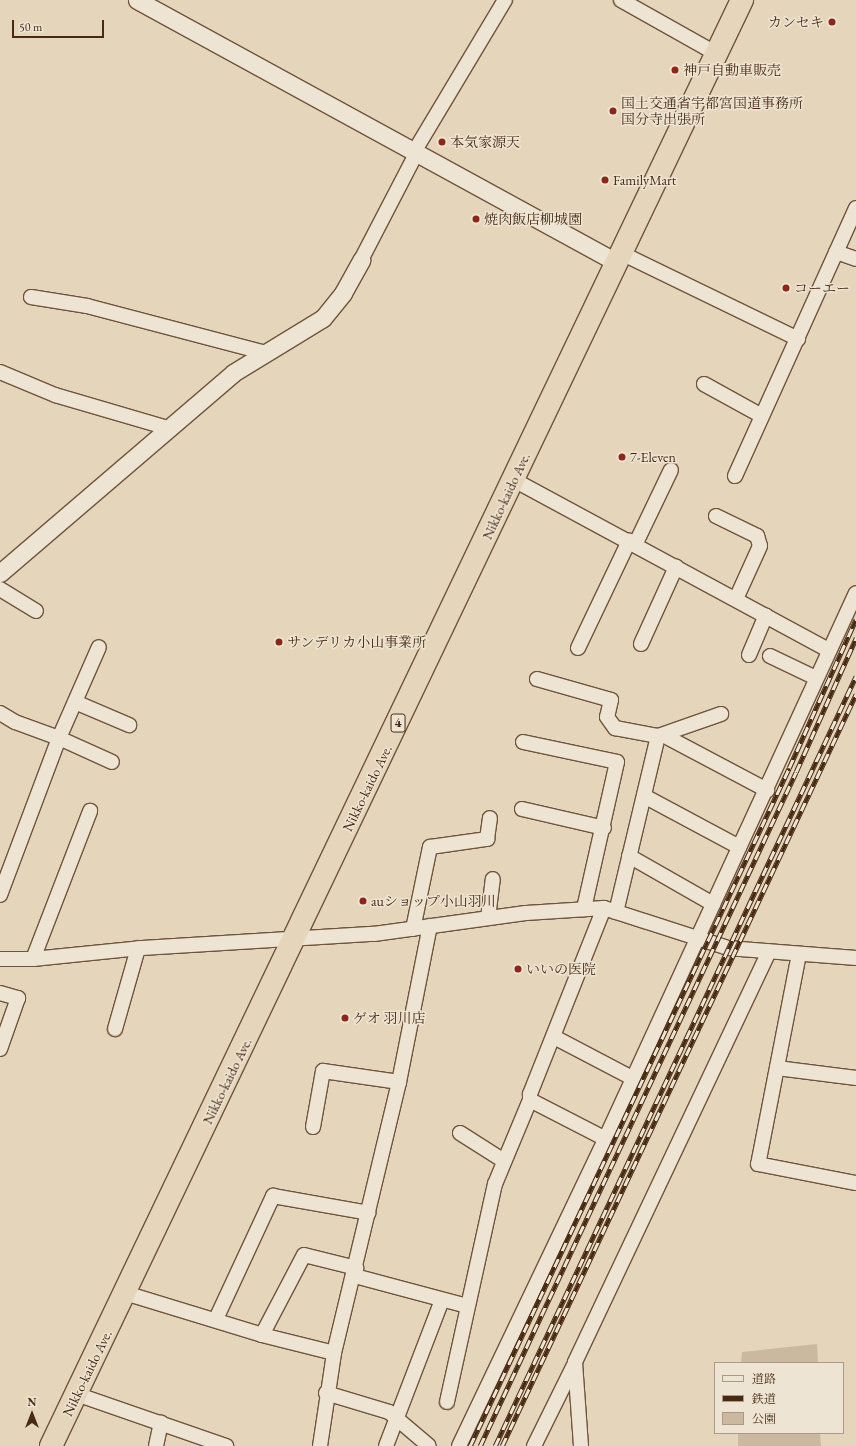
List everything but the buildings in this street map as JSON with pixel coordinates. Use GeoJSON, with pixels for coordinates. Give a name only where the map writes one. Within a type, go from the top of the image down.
{"type":"FeatureCollection","features":[{"type":"Feature","properties":{"kind":"highway","name":"Nikko-kaido Ave."},"geometry":{"type":"LineString","coordinates":[[51,1446],[514,480],[618,257],[717,54],[736,2]]}},
{"type":"Feature","properties":{"kind":"street"},"geometry":{"type":"LineString","coordinates":[[137,0],[158,5],[415,153],[618,257],[798,338]]}},
{"type":"Feature","properties":{"kind":"street"},"geometry":{"type":"LineString","coordinates":[[0,573],[233,373],[323,318],[343,293],[415,153],[505,0]]}},
{"type":"Feature","properties":{"kind":"street"},"geometry":{"type":"LineString","coordinates":[[621,0],[717,54]]}},
{"type":"Feature","properties":{"kind":"street"},"geometry":{"type":"LineString","coordinates":[[735,476],[856,208]]}},
{"type":"Feature","properties":{"kind":"street"},"geometry":{"type":"LineString","coordinates":[[836,252],[856,260]]}},
{"type":"Feature","properties":{"kind":"street"},"geometry":{"type":"LineString","coordinates":[[31,297],[87,306],[266,353]]}},
{"type":"Feature","properties":{"kind":"street"},"geometry":{"type":"LineString","coordinates":[[0,372],[55,395],[168,428]]}},
{"type":"Feature","properties":{"kind":"street"},"geometry":{"type":"LineString","coordinates":[[704,384],[762,416]]}},
{"type":"Feature","properties":{"kind":"street"},"geometry":{"type":"LineString","coordinates":[[578,648],[632,543],[672,470]]}},
{"type":"Feature","properties":{"kind":"street"},"geometry":{"type":"LineString","coordinates":[[514,480],[830,650]]}},
{"type":"Feature","properties":{"kind":"street"},"geometry":{"type":"LineString","coordinates":[[716,516],[757,536],[760,546],[736,599]]}},
{"type":"Feature","properties":{"kind":"street"},"geometry":{"type":"LineString","coordinates":[[641,644],[676,567]]}},
{"type":"Feature","properties":{"kind":"street"},"geometry":{"type":"LineString","coordinates":[[0,589],[36,610]]}},
{"type":"Feature","properties":{"kind":"street"},"geometry":{"type":"LineString","coordinates":[[459,1446],[713,904],[856,593]]}},
{"type":"Feature","properties":{"kind":"street"},"geometry":{"type":"LineString","coordinates":[[749,655],[766,615]]}},
{"type":"Feature","properties":{"kind":"street"},"geometry":{"type":"LineString","coordinates":[[0,895],[59,738],[99,647]]}},
{"type":"Feature","properties":{"kind":"street"},"geometry":{"type":"LineString","coordinates":[[770,656],[816,678]]}},
{"type":"Feature","properties":{"kind":"street"},"geometry":{"type":"LineString","coordinates":[[537,679],[611,700],[606,717],[615,728],[661,735],[766,790]]}},
{"type":"Feature","properties":{"kind":"street"},"geometry":{"type":"LineString","coordinates":[[75,702],[129,725]]}},
{"type":"Feature","properties":{"kind":"street"},"geometry":{"type":"LineString","coordinates":[[0,713],[15,722],[59,738],[112,762]]}},
{"type":"Feature","properties":{"kind":"street"},"geometry":{"type":"LineString","coordinates":[[661,735],[721,714]]}},
{"type":"Feature","properties":{"kind":"street"},"geometry":{"type":"LineString","coordinates":[[447,1402],[495,1184],[530,1100],[530,1094],[610,910],[629,856],[661,735]]}},
{"type":"Feature","properties":{"kind":"street"},"geometry":{"type":"LineString","coordinates":[[523,742],[617,762],[604,828],[584,909]]}},
{"type":"Feature","properties":{"kind":"street"},"geometry":{"type":"LineString","coordinates":[[644,796],[739,847]]}},
{"type":"Feature","properties":{"kind":"street"},"geometry":{"type":"LineString","coordinates":[[522,809],[604,828]]}},
{"type":"Feature","properties":{"kind":"street"},"geometry":{"type":"LineString","coordinates":[[33,959],[90,811]]}},
{"type":"Feature","properties":{"kind":"street"},"geometry":{"type":"LineString","coordinates":[[413,929],[430,847],[486,839],[490,818]]}},
{"type":"Feature","properties":{"kind":"street"},"geometry":{"type":"LineString","coordinates":[[629,856],[713,904]]}},
{"type":"Feature","properties":{"kind":"street"},"geometry":{"type":"LineString","coordinates":[[488,918],[493,879]]}},
{"type":"Feature","properties":{"kind":"street"},"geometry":{"type":"LineString","coordinates":[[0,959],[33,959],[138,948],[374,934],[488,918],[584,909],[610,910],[728,948],[856,958]]}},
{"type":"Feature","properties":{"kind":"street"},"geometry":{"type":"LineString","coordinates":[[320,1446],[326,1393],[334,1353],[356,1272],[399,1082],[430,926]]}},
{"type":"Feature","properties":{"kind":"street"},"geometry":{"type":"LineString","coordinates":[[115,1029],[138,948]]}},
{"type":"Feature","properties":{"kind":"street"},"geometry":{"type":"LineString","coordinates":[[534,1446],[769,952]]}},
{"type":"Feature","properties":{"kind":"street"},"geometry":{"type":"LineString","coordinates":[[799,954],[758,1164],[856,1183]]}},
{"type":"Feature","properties":{"kind":"street"},"geometry":{"type":"LineString","coordinates":[[0,993],[18,998],[0,1049]]}},
{"type":"Feature","properties":{"kind":"street"},"geometry":{"type":"LineString","coordinates":[[554,1037],[632,1078]]}},
{"type":"Feature","properties":{"kind":"street"},"geometry":{"type":"LineString","coordinates":[[777,1068],[856,1078]]}},
{"type":"Feature","properties":{"kind":"street"},"geometry":{"type":"LineString","coordinates":[[313,1127],[323,1071],[399,1082]]}},
{"type":"Feature","properties":{"kind":"street"},"geometry":{"type":"LineString","coordinates":[[530,1100],[604,1138]]}},
{"type":"Feature","properties":{"kind":"street"},"geometry":{"type":"LineString","coordinates":[[460,1134],[504,1162]]}},
{"type":"Feature","properties":{"kind":"street"},"geometry":{"type":"LineString","coordinates":[[216,1320],[273,1196],[369,1213]]}},
{"type":"Feature","properties":{"kind":"street"},"geometry":{"type":"LineString","coordinates":[[262,1335],[304,1255],[442,1300],[467,1306]]}},
{"type":"Feature","properties":{"kind":"street"},"geometry":{"type":"LineString","coordinates":[[125,1293],[262,1335],[334,1353]]}},
{"type":"Feature","properties":{"kind":"street"},"geometry":{"type":"LineString","coordinates":[[386,1446],[442,1300]]}},
{"type":"Feature","properties":{"kind":"street"},"geometry":{"type":"LineString","coordinates":[[575,1362],[581,1446]]}},
{"type":"Feature","properties":{"kind":"street"},"geometry":{"type":"LineString","coordinates":[[326,1393],[371,1405],[397,1418],[429,1446]]}},
{"type":"Feature","properties":{"kind":"street"},"geometry":{"type":"LineString","coordinates":[[76,1394],[226,1446]]}},
{"type":"Feature","properties":{"kind":"street"},"geometry":{"type":"LineString","coordinates":[[156,1446],[161,1424]]}},
{"type":"Feature","properties":{"kind":"green space"},"geometry":{"type":"Polygon","coordinates":[[[817,1344],[818,1362],[741,1362],[742,1352],[817,1344]]]}},
{"type":"Feature","properties":{"kind":"green space"},"geometry":{"type":"Polygon","coordinates":[[[738,1434],[820,1434],[821,1446],[738,1446],[738,1434]]]}},
{"type":"Feature","properties":{"kind":"railway"},"geometry":{"type":"LineString","coordinates":[[470,1446],[789,768],[856,619]]}},
{"type":"Feature","properties":{"kind":"railway"},"geometry":{"type":"LineString","coordinates":[[480,1446],[796,772],[856,638]]}},
{"type":"Feature","properties":{"kind":"railway"},"geometry":{"type":"LineString","coordinates":[[495,1446],[856,676]]}},
{"type":"Feature","properties":{"kind":"railway"},"geometry":{"type":"LineString","coordinates":[[502,1446],[856,694]]}},
{"type":"Feature","properties":{"kind":"place","name":"カンセキ"},"geometry":{"type":"Point","coordinates":[832,22]}},
{"type":"Feature","properties":{"kind":"place","name":"神戸自動車販売"},"geometry":{"type":"Point","coordinates":[675,70]}},
{"type":"Feature","properties":{"kind":"place","name":"国土交通省宇都宮国道事務所 国分寺出張所"},"geometry":{"type":"Point","coordinates":[613,111]}},
{"type":"Feature","properties":{"kind":"place","name":"本気家源天"},"geometry":{"type":"Point","coordinates":[442,142]}},
{"type":"Feature","properties":{"kind":"place","name":"FamilyMart"},"geometry":{"type":"Point","coordinates":[605,180]}},
{"type":"Feature","properties":{"kind":"place","name":"焼肉飯店柳城園"},"geometry":{"type":"Point","coordinates":[476,219]}},
{"type":"Feature","properties":{"kind":"place","name":"コーエー"},"geometry":{"type":"Point","coordinates":[786,288]}},
{"type":"Feature","properties":{"kind":"place","name":"7-Eleven"},"geometry":{"type":"Point","coordinates":[622,457]}},
{"type":"Feature","properties":{"kind":"place","name":"サンデリカ小山事業所"},"geometry":{"type":"Point","coordinates":[279,642]}},
{"type":"Feature","properties":{"kind":"place","name":"auショップ小山羽川"},"geometry":{"type":"Point","coordinates":[363,901]}},
{"type":"Feature","properties":{"kind":"place","name":"いいの医院"},"geometry":{"type":"Point","coordinates":[518,969]}},
{"type":"Feature","properties":{"kind":"place","name":"ゲオ 羽川店"},"geometry":{"type":"Point","coordinates":[345,1018]}}]}
